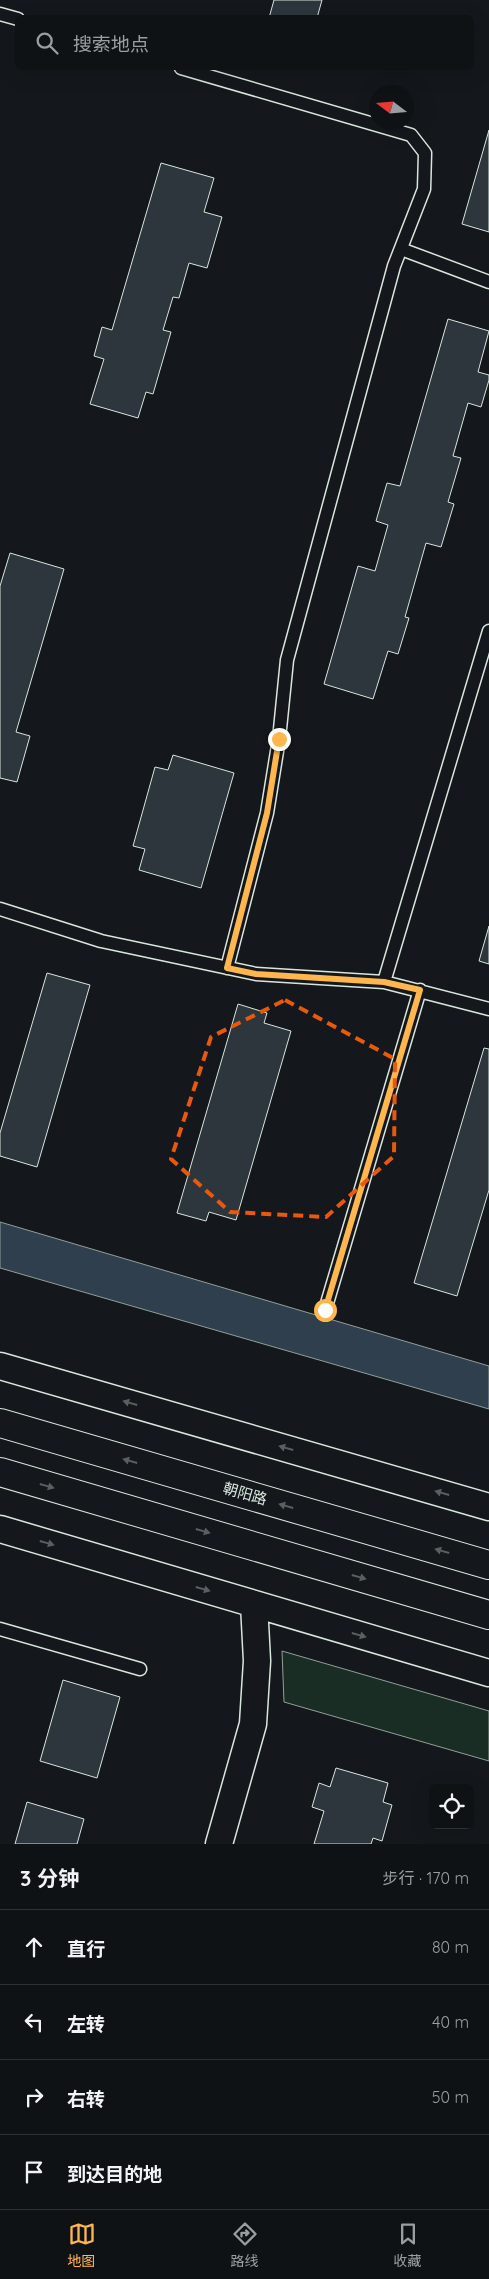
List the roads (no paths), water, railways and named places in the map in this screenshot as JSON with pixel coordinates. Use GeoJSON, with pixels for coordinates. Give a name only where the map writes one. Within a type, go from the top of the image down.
{"type":"FeatureCollection","features":[{"type":"Feature","properties":{"kind":"main road","name":"朝阳路"},"geometry":{"type":"LineString","coordinates":[[0,1423],[489,1565]]}},
{"type":"Feature","properties":{"kind":"main road"},"geometry":{"type":"LineString","coordinates":[[0,1472],[489,1614]]}},
{"type":"Feature","properties":{"kind":"street"},"geometry":{"type":"LineString","coordinates":[[0,1366],[489,1507]]}},
{"type":"Feature","properties":{"kind":"street"},"geometry":{"type":"LineString","coordinates":[[0,1530],[489,1673]]}},
{"type":"Feature","properties":{"kind":"street"},"geometry":{"type":"LineString","coordinates":[[218,1844],[253,1724],[256,1661],[254,1604]]}},
{"type":"Feature","properties":{"kind":"lane"},"geometry":{"type":"LineString","coordinates":[[0,14],[15,18]]}},
{"type":"Feature","properties":{"kind":"lane"},"geometry":{"type":"LineString","coordinates":[[189,70],[411,135],[425,153],[424,189],[401,249],[287,660],[279,739],[267,813],[227,968]]}},
{"type":"Feature","properties":{"kind":"lane"},"geometry":{"type":"LineString","coordinates":[[401,249],[489,282]]}},
{"type":"Feature","properties":{"kind":"lane"},"geometry":{"type":"LineString","coordinates":[[384,982],[489,631]]}},
{"type":"Feature","properties":{"kind":"lane"},"geometry":{"type":"LineString","coordinates":[[0,909],[101,941],[256,974],[384,982],[489,1009]]}},
{"type":"Feature","properties":{"kind":"lane"},"geometry":{"type":"LineString","coordinates":[[325,1310],[420,990]]}},
{"type":"Feature","properties":{"kind":"lane"},"geometry":{"type":"LineString","coordinates":[[0,1629],[140,1669]]}},
{"type":"Feature","properties":{"kind":"water"},"geometry":{"type":"Polygon","coordinates":[[[0,1222],[489,1366],[489,1409],[0,1268],[0,1222]]]}}]}
